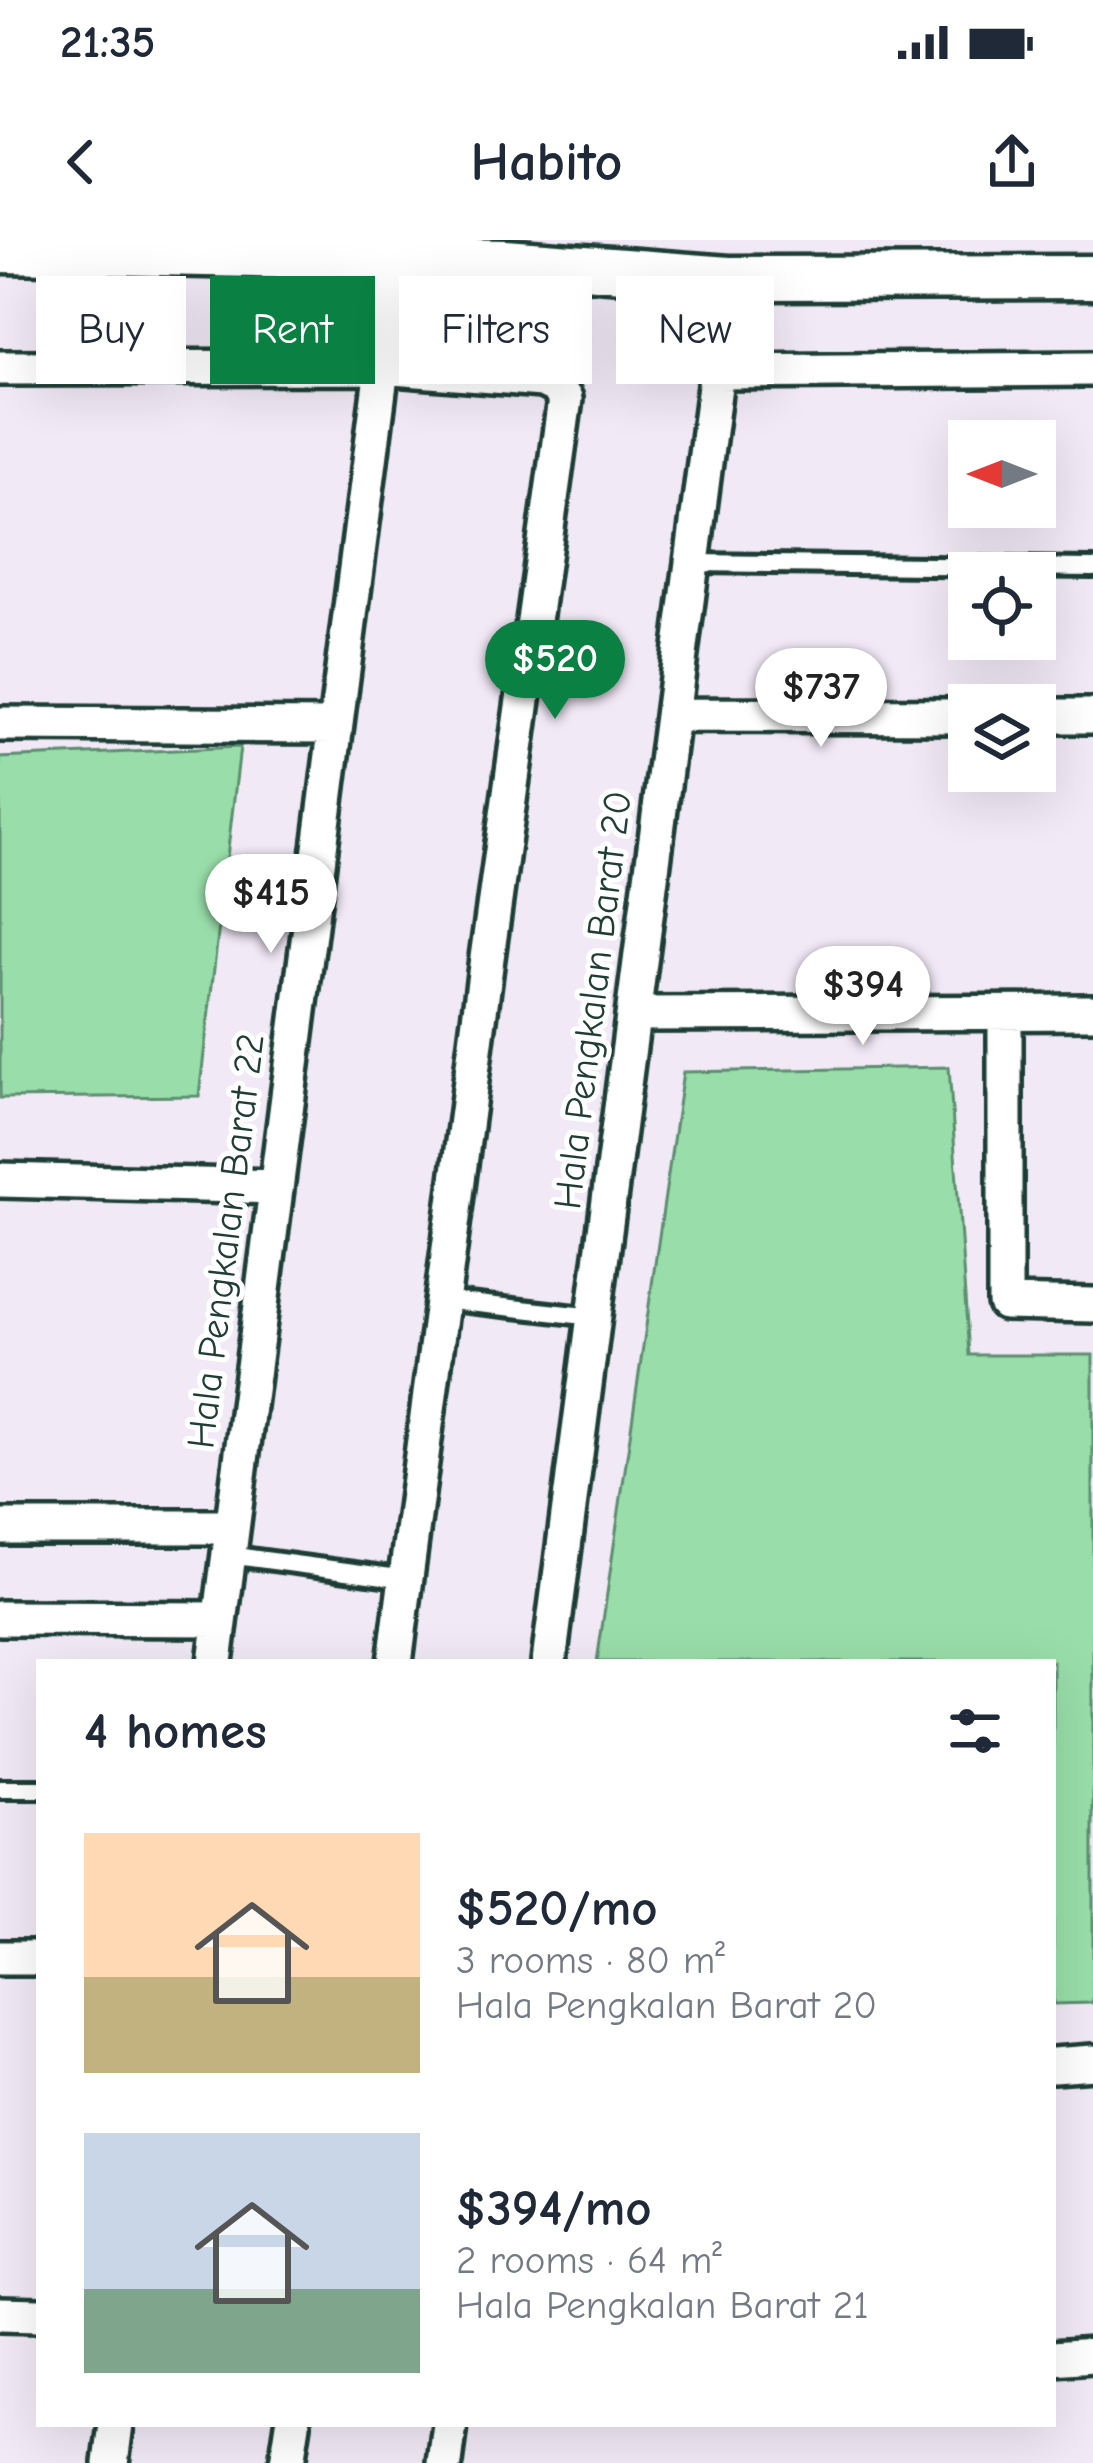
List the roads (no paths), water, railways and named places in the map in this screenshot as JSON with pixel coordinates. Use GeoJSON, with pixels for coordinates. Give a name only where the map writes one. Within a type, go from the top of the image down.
{"type":"FeatureCollection","features":[{"type":"Feature","properties":{"kind":"street"},"geometry":{"type":"LineString","coordinates":[[0,251],[396,259],[506,250],[713,276]]}},
{"type":"Feature","properties":{"kind":"street","name":"Hala Pengkalan Barat 22"},"geometry":{"type":"LineString","coordinates":[[214,1659],[396,259]]}},
{"type":"Feature","properties":{"kind":"street"},"geometry":{"type":"LineString","coordinates":[[774,278],[1093,277]]}},
{"type":"Feature","properties":{"kind":"street"},"geometry":{"type":"LineString","coordinates":[[0,368],[381,368],[542,380],[557,387],[566,399],[394,1659]]}},
{"type":"Feature","properties":{"kind":"street"},"geometry":{"type":"LineString","coordinates":[[774,371],[1093,368]]}},
{"type":"Feature","properties":{"kind":"street","name":"Hala Pengkalan Barat 20"},"geometry":{"type":"LineString","coordinates":[[549,1659],[715,384]]}},
{"type":"Feature","properties":{"kind":"street"},"geometry":{"type":"LineString","coordinates":[[673,715],[948,716]]}},
{"type":"Feature","properties":{"kind":"street"},"geometry":{"type":"LineString","coordinates":[[1056,716],[1093,716]]}},
{"type":"Feature","properties":{"kind":"street"},"geometry":{"type":"LineString","coordinates":[[0,724],[335,726]]}},
{"type":"Feature","properties":{"kind":"street"},"geometry":{"type":"LineString","coordinates":[[634,1014],[1093,1012]]}},
{"type":"Feature","properties":{"kind":"street"},"geometry":{"type":"LineString","coordinates":[[1005,1013],[1005,1303],[1093,1305]]}},
{"type":"Feature","properties":{"kind":"street"},"geometry":{"type":"LineString","coordinates":[[0,1180],[276,1187]]}},
{"type":"Feature","properties":{"kind":"street"},"geometry":{"type":"LineString","coordinates":[[0,1527],[230,1541]]}},
{"type":"Feature","properties":{"kind":"street"},"geometry":{"type":"LineString","coordinates":[[0,1618],[220,1619]]}},
{"type":"Feature","properties":{"kind":"street"},"geometry":{"type":"LineString","coordinates":[[0,1958],[36,1958]]}},
{"type":"Feature","properties":{"kind":"street"},"geometry":{"type":"LineString","coordinates":[[1056,2065],[1093,2062]]}},
{"type":"Feature","properties":{"kind":"street"},"geometry":{"type":"LineString","coordinates":[[0,2314],[36,2315]]}},
{"type":"Feature","properties":{"kind":"street"},"geometry":{"type":"LineString","coordinates":[[1056,2358],[1093,2356]]}},
{"type":"Feature","properties":{"kind":"street"},"geometry":{"type":"LineString","coordinates":[[111,2463],[116,2427]]}},
{"type":"Feature","properties":{"kind":"street"},"geometry":{"type":"LineString","coordinates":[[287,2463],[292,2427]]}},
{"type":"Feature","properties":{"kind":"street"},"geometry":{"type":"LineString","coordinates":[[445,2463],[450,2427]]}},
{"type":"Feature","properties":{"kind":"lane"},"geometry":{"type":"LineString","coordinates":[[692,563],[1093,568]]}},
{"type":"Feature","properties":{"kind":"lane"},"geometry":{"type":"LineString","coordinates":[[442,1300],[594,1317]]}},
{"type":"Feature","properties":{"kind":"lane"},"geometry":{"type":"LineString","coordinates":[[230,1541],[406,1579]]}},
{"type":"Feature","properties":{"kind":"lane"},"geometry":{"type":"LineString","coordinates":[[0,1789],[36,1790]]}}]}
